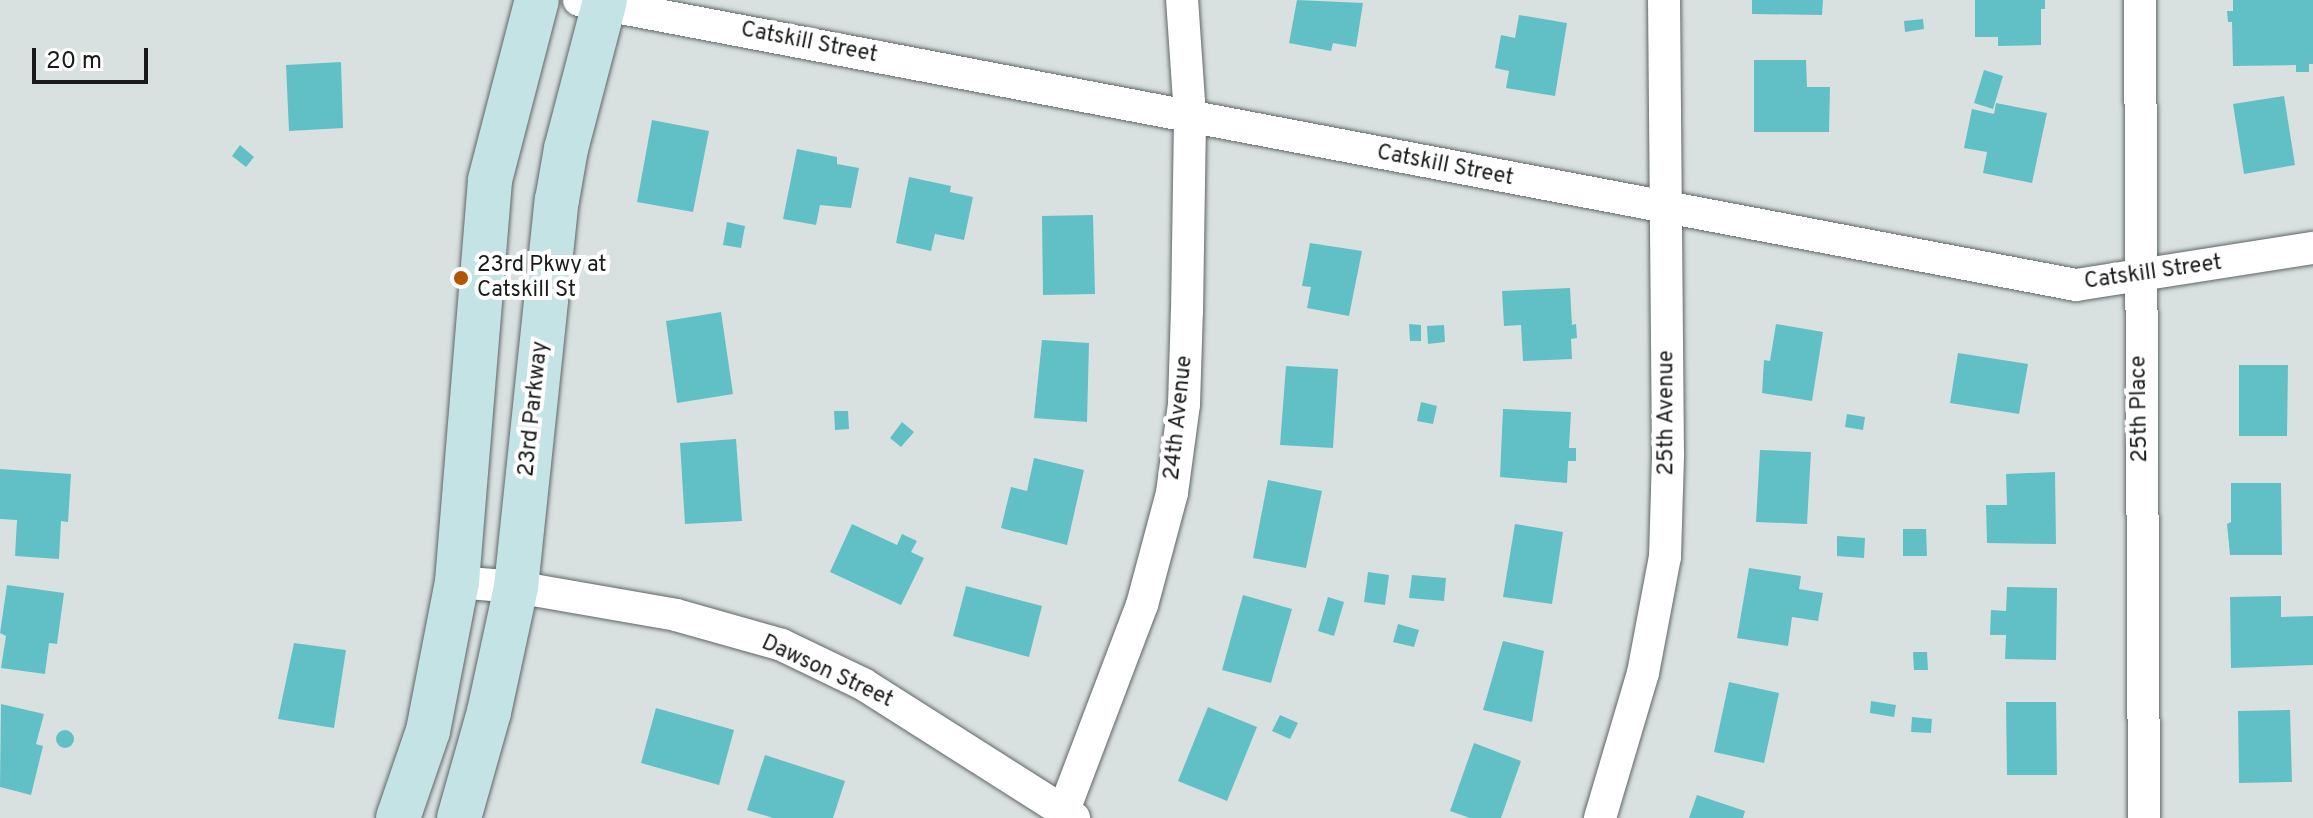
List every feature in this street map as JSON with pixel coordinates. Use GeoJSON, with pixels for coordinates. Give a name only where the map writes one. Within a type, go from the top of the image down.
{"type":"FeatureCollection","features":[{"type":"Feature","properties":{"kind":"street"},"geometry":{"type":"LineString","coordinates":[[398,818],[428,731],[457,582],[490,180],[537,0]]}},
{"type":"Feature","properties":{"kind":"street","name":"24th Avenue"},"geometry":{"type":"LineString","coordinates":[[1067,816],[1142,605],[1172,493],[1184,404],[1190,116],[1182,0]]}},
{"type":"Feature","properties":{"kind":"street","name":"25th Avenue"},"geometry":{"type":"LineString","coordinates":[[1600,818],[1643,673],[1665,557],[1668,456],[1664,0]]}},
{"type":"Feature","properties":{"kind":"street","name":"25th Place"},"geometry":{"type":"LineString","coordinates":[[2140,0],[2144,818]]}},
{"type":"Feature","properties":{"kind":"street","name":"Catskill Street"},"geometry":{"type":"LineString","coordinates":[[596,1],[2076,285],[2313,248]]}},
{"type":"Feature","properties":{"kind":"street","name":"23rd Parkway"},"geometry":{"type":"LineString","coordinates":[[459,818],[489,712],[516,587],[557,200],[596,1]]}},
{"type":"Feature","properties":{"kind":"street","name":"Dawson Street"},"geometry":{"type":"LineString","coordinates":[[457,582],[516,587],[676,615],[782,645],[863,684],[1067,816]]}},
{"type":"Feature","properties":{"kind":"building"},"geometry":{"type":"Polygon","coordinates":[[[1297,0],[1363,3],[1356,47],[1333,43],[1331,51],[1289,43],[1297,0]]]}},
{"type":"Feature","properties":{"kind":"building"},"geometry":{"type":"Polygon","coordinates":[[[1752,0],[1823,0],[1822,15],[1752,14],[1752,0]]]}},
{"type":"Feature","properties":{"kind":"building"},"geometry":{"type":"Polygon","coordinates":[[[1975,0],[2045,0],[2045,9],[2041,9],[2041,45],[1998,46],[1998,37],[1975,37],[1975,0]]]}},
{"type":"Feature","properties":{"kind":"building"},"geometry":{"type":"Polygon","coordinates":[[[2233,0],[2313,0],[2313,64],[2309,64],[2309,72],[2296,72],[2296,65],[2233,66],[2232,22],[2228,22],[2227,11],[2233,11],[2233,0]]]}},
{"type":"Feature","properties":{"kind":"building"},"geometry":{"type":"Polygon","coordinates":[[[1519,15],[1567,23],[1555,96],[1506,88],[1509,71],[1495,68],[1501,35],[1515,38],[1519,15]]]}},
{"type":"Feature","properties":{"kind":"building"},"geometry":{"type":"Polygon","coordinates":[[[1923,19],[1924,29],[1905,32],[1904,21],[1923,19]]]}},
{"type":"Feature","properties":{"kind":"building"},"geometry":{"type":"Polygon","coordinates":[[[1754,60],[1806,60],[1807,87],[1830,87],[1829,132],[1754,132],[1754,60]]]}},
{"type":"Feature","properties":{"kind":"building"},"geometry":{"type":"Polygon","coordinates":[[[341,62],[343,128],[289,131],[286,65],[341,62]]]}},
{"type":"Feature","properties":{"kind":"building"},"geometry":{"type":"Polygon","coordinates":[[[1984,70],[2003,76],[1993,109],[1974,103],[1984,70]]]}},
{"type":"Feature","properties":{"kind":"building"},"geometry":{"type":"Polygon","coordinates":[[[2284,96],[2295,165],[2244,174],[2233,104],[2284,96]]]}},
{"type":"Feature","properties":{"kind":"building"},"geometry":{"type":"Polygon","coordinates":[[[1996,103],[2047,113],[2032,183],[1983,173],[1987,152],[1964,148],[1972,109],[1994,114],[1996,103]]]}},
{"type":"Feature","properties":{"kind":"building"},"geometry":{"type":"Polygon","coordinates":[[[652,120],[709,131],[693,212],[637,202],[652,120]]]}},
{"type":"Feature","properties":{"kind":"building"},"geometry":{"type":"Polygon","coordinates":[[[240,145],[254,157],[246,167],[232,156],[240,145]]]}},
{"type":"Feature","properties":{"kind":"building"},"geometry":{"type":"Polygon","coordinates":[[[797,149],[837,157],[837,164],[859,168],[851,208],[820,205],[816,225],[783,219],[797,149]]]}},
{"type":"Feature","properties":{"kind":"building"},"geometry":{"type":"Polygon","coordinates":[[[909,177],[951,186],[950,192],[973,197],[964,240],[935,234],[931,251],[896,243],[909,177]]]}},
{"type":"Feature","properties":{"kind":"building"},"geometry":{"type":"Polygon","coordinates":[[[1093,215],[1095,294],[1043,295],[1042,216],[1093,215]]]}},
{"type":"Feature","properties":{"kind":"building"},"geometry":{"type":"Polygon","coordinates":[[[727,222],[745,226],[741,248],[723,245],[727,222]]]}},
{"type":"Feature","properties":{"kind":"building"},"geometry":{"type":"Polygon","coordinates":[[[1310,243],[1362,251],[1349,316],[1307,308],[1311,287],[1302,286],[1310,243]]]}},
{"type":"Feature","properties":{"kind":"building"},"geometry":{"type":"Polygon","coordinates":[[[1570,288],[1572,325],[1576,324],[1577,338],[1571,339],[1572,359],[1523,361],[1521,325],[1504,326],[1502,291],[1570,288]]]}},
{"type":"Feature","properties":{"kind":"building"},"geometry":{"type":"Polygon","coordinates":[[[721,312],[733,394],[677,403],[666,321],[721,312]]]}},
{"type":"Feature","properties":{"kind":"building"},"geometry":{"type":"Polygon","coordinates":[[[1409,324],[1421,325],[1421,341],[1410,341],[1409,324]]]}},
{"type":"Feature","properties":{"kind":"building"},"geometry":{"type":"Polygon","coordinates":[[[1776,324],[1823,332],[1812,401],[1762,393],[1764,360],[1770,361],[1776,324]]]}},
{"type":"Feature","properties":{"kind":"building"},"geometry":{"type":"Polygon","coordinates":[[[1444,325],[1445,342],[1428,344],[1427,326],[1444,325]]]}},
{"type":"Feature","properties":{"kind":"building"},"geometry":{"type":"Polygon","coordinates":[[[1042,340],[1089,343],[1087,422],[1034,418],[1042,340]]]}},
{"type":"Feature","properties":{"kind":"building"},"geometry":{"type":"Polygon","coordinates":[[[1958,353],[2028,364],[2019,414],[1950,403],[1958,353]]]}},
{"type":"Feature","properties":{"kind":"building"},"geometry":{"type":"Polygon","coordinates":[[[2239,365],[2288,365],[2287,436],[2239,436],[2239,365]]]}},
{"type":"Feature","properties":{"kind":"building"},"geometry":{"type":"Polygon","coordinates":[[[1286,366],[1338,369],[1333,448],[1280,445],[1286,366]]]}},
{"type":"Feature","properties":{"kind":"building"},"geometry":{"type":"Polygon","coordinates":[[[1421,402],[1437,406],[1433,424],[1417,421],[1421,402]]]}},
{"type":"Feature","properties":{"kind":"building"},"geometry":{"type":"Polygon","coordinates":[[[1503,409],[1571,412],[1569,448],[1576,448],[1576,461],[1568,461],[1567,483],[1500,477],[1503,409]]]}},
{"type":"Feature","properties":{"kind":"building"},"geometry":{"type":"Polygon","coordinates":[[[834,411],[848,411],[849,429],[835,430],[834,411]]]}},
{"type":"Feature","properties":{"kind":"building"},"geometry":{"type":"Polygon","coordinates":[[[1847,414],[1865,417],[1863,430],[1845,427],[1847,414]]]}},
{"type":"Feature","properties":{"kind":"building"},"geometry":{"type":"Polygon","coordinates":[[[902,422],[914,432],[901,447],[890,438],[902,422]]]}},
{"type":"Feature","properties":{"kind":"building"},"geometry":{"type":"Polygon","coordinates":[[[736,439],[742,521],[685,524],[680,443],[736,439]]]}},
{"type":"Feature","properties":{"kind":"building"},"geometry":{"type":"Polygon","coordinates":[[[1760,450],[1811,452],[1807,524],[1756,522],[1760,450]]]}},
{"type":"Feature","properties":{"kind":"building"},"geometry":{"type":"Polygon","coordinates":[[[1034,458],[1084,470],[1067,545],[1001,528],[1011,487],[1027,491],[1034,458]]]}},
{"type":"Feature","properties":{"kind":"building"},"geometry":{"type":"Polygon","coordinates":[[[0,469],[71,474],[68,522],[61,521],[59,559],[15,556],[17,520],[0,519],[0,469]]]}},
{"type":"Feature","properties":{"kind":"building"},"geometry":{"type":"Polygon","coordinates":[[[2055,472],[2056,544],[1987,543],[1986,505],[2007,505],[2006,474],[2055,472]]]}},
{"type":"Feature","properties":{"kind":"building"},"geometry":{"type":"Polygon","coordinates":[[[1268,480],[1322,491],[1306,568],[1253,558],[1268,480]]]}},
{"type":"Feature","properties":{"kind":"building"},"geometry":{"type":"Polygon","coordinates":[[[2231,483],[2281,483],[2282,555],[2230,555],[2227,524],[2231,522],[2231,483]]]}},
{"type":"Feature","properties":{"kind":"building"},"geometry":{"type":"Polygon","coordinates":[[[852,524],[897,545],[902,534],[917,541],[911,552],[924,558],[901,605],[830,572],[852,524]]]}},
{"type":"Feature","properties":{"kind":"building"},"geometry":{"type":"Polygon","coordinates":[[[1515,524],[1563,532],[1552,604],[1503,597],[1515,524]]]}},
{"type":"Feature","properties":{"kind":"building"},"geometry":{"type":"Polygon","coordinates":[[[1903,529],[1926,529],[1927,556],[1903,556],[1903,529]]]}},
{"type":"Feature","properties":{"kind":"building"},"geometry":{"type":"Polygon","coordinates":[[[1837,536],[1865,538],[1864,558],[1837,556],[1837,536]]]}},
{"type":"Feature","properties":{"kind":"building"},"geometry":{"type":"Polygon","coordinates":[[[1749,568],[1801,576],[1799,589],[1823,593],[1818,621],[1792,617],[1788,646],[1737,638],[1749,568]]]}},
{"type":"Feature","properties":{"kind":"building"},"geometry":{"type":"Polygon","coordinates":[[[1368,572],[1389,575],[1385,605],[1364,602],[1368,572]]]}},
{"type":"Feature","properties":{"kind":"building"},"geometry":{"type":"Polygon","coordinates":[[[1412,575],[1446,578],[1444,601],[1409,598],[1412,575]]]}},
{"type":"Feature","properties":{"kind":"building"},"geometry":{"type":"Polygon","coordinates":[[[7,585],[64,593],[57,644],[49,643],[45,674],[1,668],[6,636],[0,633],[7,585]]]}},
{"type":"Feature","properties":{"kind":"building"},"geometry":{"type":"Polygon","coordinates":[[[966,586],[1042,606],[1029,657],[953,636],[966,586]]]}},
{"type":"Feature","properties":{"kind":"building"},"geometry":{"type":"Polygon","coordinates":[[[2007,587],[2057,588],[2056,660],[2005,659],[2006,635],[1990,635],[1991,610],[2006,611],[2007,587]]]}},
{"type":"Feature","properties":{"kind":"building"},"geometry":{"type":"Polygon","coordinates":[[[1243,595],[1292,609],[1271,683],[1222,670],[1243,595]]]}},
{"type":"Feature","properties":{"kind":"building"},"geometry":{"type":"Polygon","coordinates":[[[2281,596],[2281,617],[2313,616],[2313,665],[2231,668],[2230,597],[2281,596]]]}},
{"type":"Feature","properties":{"kind":"building"},"geometry":{"type":"Polygon","coordinates":[[[1328,597],[1344,602],[1334,636],[1318,631],[1328,597]]]}},
{"type":"Feature","properties":{"kind":"building"},"geometry":{"type":"Polygon","coordinates":[[[1398,624],[1419,630],[1414,647],[1393,642],[1398,624]]]}},
{"type":"Feature","properties":{"kind":"building"},"geometry":{"type":"Polygon","coordinates":[[[1503,641],[1544,651],[1532,722],[1483,710],[1503,641]]]}},
{"type":"Feature","properties":{"kind":"building"},"geometry":{"type":"Polygon","coordinates":[[[294,643],[346,650],[334,728],[278,719],[294,643]]]}},
{"type":"Feature","properties":{"kind":"building"},"geometry":{"type":"Polygon","coordinates":[[[1913,652],[1927,652],[1928,670],[1914,670],[1913,652]]]}},
{"type":"Feature","properties":{"kind":"building"},"geometry":{"type":"Polygon","coordinates":[[[1729,682],[1779,693],[1764,763],[1714,752],[1729,682]]]}},
{"type":"Feature","properties":{"kind":"building"},"geometry":{"type":"Polygon","coordinates":[[[1871,701],[1896,705],[1894,717],[1870,713],[1871,701]]]}},
{"type":"Feature","properties":{"kind":"building"},"geometry":{"type":"Polygon","coordinates":[[[2006,702],[2056,702],[2057,775],[2007,775],[2006,702]]]}},
{"type":"Feature","properties":{"kind":"building"},"geometry":{"type":"Polygon","coordinates":[[[1,704],[44,714],[36,744],[43,746],[31,795],[0,787],[1,704]]]}},
{"type":"Feature","properties":{"kind":"building"},"geometry":{"type":"Polygon","coordinates":[[[1208,707],[1257,727],[1227,801],[1178,781],[1208,707]]]}},
{"type":"Feature","properties":{"kind":"building"},"geometry":{"type":"Polygon","coordinates":[[[656,708],[734,730],[719,785],[641,763],[656,708]]]}},
{"type":"Feature","properties":{"kind":"building"},"geometry":{"type":"Polygon","coordinates":[[[2290,710],[2292,782],[2239,783],[2238,711],[2290,710]]]}},
{"type":"Feature","properties":{"kind":"building"},"geometry":{"type":"Polygon","coordinates":[[[1280,715],[1298,723],[1290,739],[1272,731],[1280,715]]]}},
{"type":"Feature","properties":{"kind":"building"},"geometry":{"type":"Polygon","coordinates":[[[1912,717],[1932,719],[1931,733],[1911,732],[1912,717]]]}},
{"type":"Feature","properties":{"kind":"building"},"geometry":{"type":"Polygon","coordinates":[[[61,730],[69,730],[74,739],[72,746],[61,748],[56,743],[56,735],[61,730]]]}},
{"type":"Feature","properties":{"kind":"building"},"geometry":{"type":"Polygon","coordinates":[[[1474,743],[1521,761],[1501,818],[1470,818],[1450,811],[1474,743]]]}},
{"type":"Feature","properties":{"kind":"building"},"geometry":{"type":"Polygon","coordinates":[[[765,755],[845,781],[833,818],[773,818],[747,810],[765,755]]]}},
{"type":"Feature","properties":{"kind":"building"},"geometry":{"type":"Polygon","coordinates":[[[1697,795],[1745,811],[1743,818],[1689,818],[1697,795]]]}},
{"type":"Feature","properties":{"kind":"place","name":"23rd Pkwy at Catskill St"},"geometry":{"type":"Point","coordinates":[461,278]}}]}
